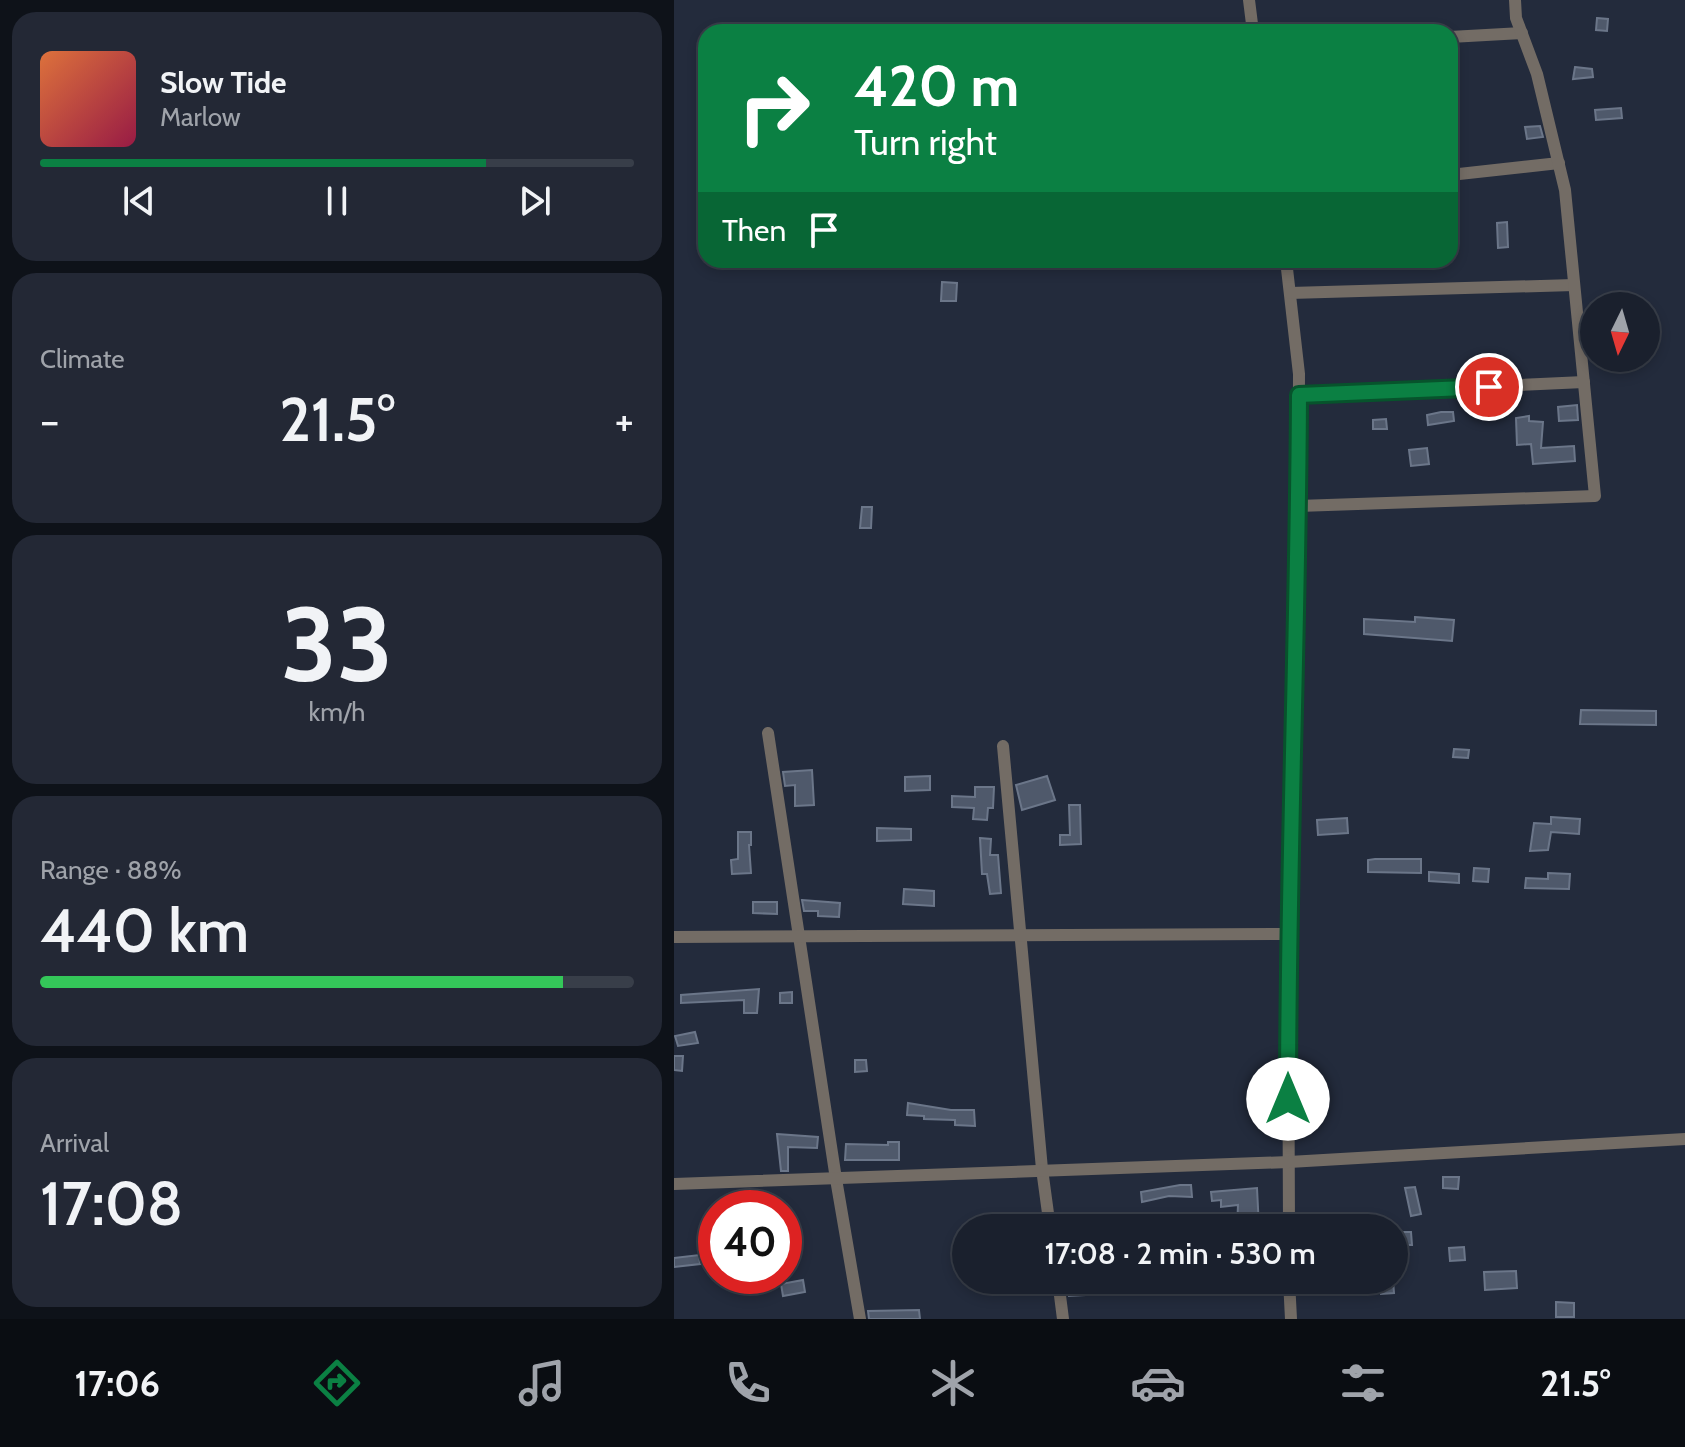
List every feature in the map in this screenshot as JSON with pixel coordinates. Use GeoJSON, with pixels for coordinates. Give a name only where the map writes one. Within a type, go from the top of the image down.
{"type":"FeatureCollection","features":[{"type":"Feature","properties":{"kind":"street"},"geometry":{"type":"LineString","coordinates":[[1249,0],[1252,24]]}},
{"type":"Feature","properties":{"kind":"street"},"geometry":{"type":"LineString","coordinates":[[1298,506],[1595,496],[1565,190],[1537,74],[1516,18],[1515,0]]}},
{"type":"Feature","properties":{"kind":"street"},"geometry":{"type":"LineString","coordinates":[[1458,37],[1522,33]]}},
{"type":"Feature","properties":{"kind":"street"},"geometry":{"type":"LineString","coordinates":[[1458,174],[1559,163]]}},
{"type":"Feature","properties":{"kind":"street"},"geometry":{"type":"LineString","coordinates":[[1287,268],[1299,395],[1289,934],[1289,1214]]}},
{"type":"Feature","properties":{"kind":"street"},"geometry":{"type":"LineString","coordinates":[[1290,293],[1574,285]]}},
{"type":"Feature","properties":{"kind":"street"},"geometry":{"type":"LineString","coordinates":[[1299,395],[1584,382]]}},
{"type":"Feature","properties":{"kind":"street"},"geometry":{"type":"LineString","coordinates":[[768,733],[860,1319]]}},
{"type":"Feature","properties":{"kind":"street"},"geometry":{"type":"LineString","coordinates":[[1003,746],[1048,1214]]}},
{"type":"Feature","properties":{"kind":"street"},"geometry":{"type":"LineString","coordinates":[[674,937],[1289,934]]}},
{"type":"Feature","properties":{"kind":"street"},"geometry":{"type":"LineString","coordinates":[[674,1184],[1289,1162],[1685,1139]]}},
{"type":"Feature","properties":{"kind":"street"},"geometry":{"type":"LineString","coordinates":[[1060,1294],[1063,1319]]}},
{"type":"Feature","properties":{"kind":"street"},"geometry":{"type":"LineString","coordinates":[[1290,1294],[1291,1319]]}},
{"type":"Feature","properties":{"kind":"building"},"geometry":{"type":"Polygon","coordinates":[[[1597,18],[1608,19],[1607,31],[1596,30],[1597,18]]]}},
{"type":"Feature","properties":{"kind":"building"},"geometry":{"type":"Polygon","coordinates":[[[1575,67],[1592,69],[1593,77],[1573,79],[1575,67]]]}},
{"type":"Feature","properties":{"kind":"building"},"geometry":{"type":"Polygon","coordinates":[[[1621,108],[1622,118],[1596,120],[1595,110],[1621,108]]]}},
{"type":"Feature","properties":{"kind":"building"},"geometry":{"type":"Polygon","coordinates":[[[1540,126],[1543,137],[1527,139],[1525,127],[1540,126]]]}},
{"type":"Feature","properties":{"kind":"building"},"geometry":{"type":"Polygon","coordinates":[[[1507,222],[1508,247],[1498,248],[1497,223],[1507,222]]]}},
{"type":"Feature","properties":{"kind":"building"},"geometry":{"type":"Polygon","coordinates":[[[942,282],[957,283],[956,301],[941,301],[942,282]]]}},
{"type":"Feature","properties":{"kind":"building"},"geometry":{"type":"Polygon","coordinates":[[[1577,405],[1578,420],[1559,421],[1558,407],[1577,405]]]}},
{"type":"Feature","properties":{"kind":"building"},"geometry":{"type":"Polygon","coordinates":[[[1453,412],[1454,421],[1428,425],[1427,415],[1453,412]]]}},
{"type":"Feature","properties":{"kind":"building"},"geometry":{"type":"Polygon","coordinates":[[[1529,416],[1529,421],[1543,422],[1541,448],[1574,446],[1575,461],[1533,464],[1531,444],[1517,445],[1516,418],[1529,416]]]}},
{"type":"Feature","properties":{"kind":"building"},"geometry":{"type":"Polygon","coordinates":[[[1386,419],[1387,429],[1373,429],[1373,420],[1386,419]]]}},
{"type":"Feature","properties":{"kind":"building"},"geometry":{"type":"Polygon","coordinates":[[[1427,448],[1429,464],[1411,466],[1409,450],[1427,448]]]}},
{"type":"Feature","properties":{"kind":"building"},"geometry":{"type":"Polygon","coordinates":[[[862,507],[872,507],[871,528],[860,528],[862,507]]]}},
{"type":"Feature","properties":{"kind":"building"},"geometry":{"type":"Polygon","coordinates":[[[1415,617],[1454,620],[1452,641],[1364,634],[1364,619],[1415,622],[1415,617]]]}},
{"type":"Feature","properties":{"kind":"building"},"geometry":{"type":"Polygon","coordinates":[[[1581,710],[1656,711],[1656,725],[1580,724],[1581,710]]]}},
{"type":"Feature","properties":{"kind":"building"},"geometry":{"type":"Polygon","coordinates":[[[1454,749],[1469,750],[1468,758],[1453,757],[1454,749]]]}},
{"type":"Feature","properties":{"kind":"building"},"geometry":{"type":"Polygon","coordinates":[[[812,770],[814,805],[795,806],[795,785],[785,786],[783,772],[812,770]]]}},
{"type":"Feature","properties":{"kind":"building"},"geometry":{"type":"Polygon","coordinates":[[[930,776],[930,790],[905,791],[905,777],[930,776]]]}},
{"type":"Feature","properties":{"kind":"building"},"geometry":{"type":"Polygon","coordinates":[[[1047,776],[1055,800],[1022,810],[1016,785],[1047,776]]]}},
{"type":"Feature","properties":{"kind":"building"},"geometry":{"type":"Polygon","coordinates":[[[975,787],[994,787],[993,808],[988,808],[987,820],[973,819],[974,808],[952,807],[952,796],[975,797],[975,787]]]}},
{"type":"Feature","properties":{"kind":"building"},"geometry":{"type":"Polygon","coordinates":[[[1069,805],[1080,805],[1081,844],[1060,845],[1060,835],[1070,835],[1069,805]]]}},
{"type":"Feature","properties":{"kind":"building"},"geometry":{"type":"Polygon","coordinates":[[[1551,817],[1580,819],[1579,834],[1551,832],[1548,850],[1530,851],[1534,823],[1551,824],[1551,817]]]}},
{"type":"Feature","properties":{"kind":"building"},"geometry":{"type":"Polygon","coordinates":[[[1347,818],[1348,833],[1318,835],[1317,820],[1347,818]]]}},
{"type":"Feature","properties":{"kind":"building"},"geometry":{"type":"Polygon","coordinates":[[[877,828],[911,829],[911,840],[877,841],[877,828]]]}},
{"type":"Feature","properties":{"kind":"building"},"geometry":{"type":"Polygon","coordinates":[[[738,832],[751,832],[751,873],[732,874],[731,860],[738,859],[738,832]]]}},
{"type":"Feature","properties":{"kind":"building"},"geometry":{"type":"Polygon","coordinates":[[[980,838],[991,839],[990,855],[998,855],[1001,893],[990,894],[987,874],[982,874],[980,838]]]}},
{"type":"Feature","properties":{"kind":"building"},"geometry":{"type":"Polygon","coordinates":[[[1421,859],[1421,873],[1368,872],[1368,860],[1421,859]]]}},
{"type":"Feature","properties":{"kind":"building"},"geometry":{"type":"Polygon","coordinates":[[[1474,868],[1489,869],[1488,882],[1473,881],[1474,868]]]}},
{"type":"Feature","properties":{"kind":"building"},"geometry":{"type":"Polygon","coordinates":[[[1429,872],[1459,874],[1459,883],[1429,881],[1429,872]]]}},
{"type":"Feature","properties":{"kind":"building"},"geometry":{"type":"Polygon","coordinates":[[[1548,873],[1570,874],[1569,889],[1525,888],[1526,878],[1548,879],[1548,873]]]}},
{"type":"Feature","properties":{"kind":"building"},"geometry":{"type":"Polygon","coordinates":[[[904,889],[934,891],[934,906],[903,904],[904,889]]]}},
{"type":"Feature","properties":{"kind":"building"},"geometry":{"type":"Polygon","coordinates":[[[802,900],[840,903],[839,917],[818,916],[818,911],[804,911],[802,900]]]}},
{"type":"Feature","properties":{"kind":"building"},"geometry":{"type":"Polygon","coordinates":[[[753,902],[777,902],[777,914],[753,913],[753,902]]]}},
{"type":"Feature","properties":{"kind":"building"},"geometry":{"type":"Polygon","coordinates":[[[759,989],[757,1013],[744,1013],[744,1000],[681,1003],[681,995],[759,989]]]}},
{"type":"Feature","properties":{"kind":"building"},"geometry":{"type":"Polygon","coordinates":[[[792,992],[792,1003],[780,1003],[780,993],[792,992]]]}},
{"type":"Feature","properties":{"kind":"building"},"geometry":{"type":"Polygon","coordinates":[[[695,1032],[698,1043],[678,1046],[675,1036],[695,1032]]]}},
{"type":"Feature","properties":{"kind":"building"},"geometry":{"type":"Polygon","coordinates":[[[674,1056],[683,1056],[682,1071],[674,1070],[674,1056]]]}},
{"type":"Feature","properties":{"kind":"building"},"geometry":{"type":"Polygon","coordinates":[[[855,1060],[866,1060],[867,1071],[855,1072],[855,1060]]]}},
{"type":"Feature","properties":{"kind":"building"},"geometry":{"type":"Polygon","coordinates":[[[908,1103],[951,1110],[974,1110],[975,1126],[955,1125],[955,1120],[907,1115],[908,1103]]]}},
{"type":"Feature","properties":{"kind":"building"},"geometry":{"type":"Polygon","coordinates":[[[777,1134],[818,1137],[817,1148],[788,1147],[788,1171],[781,1171],[777,1134]]]}},
{"type":"Feature","properties":{"kind":"building"},"geometry":{"type":"Polygon","coordinates":[[[888,1142],[899,1142],[899,1160],[845,1160],[846,1144],[888,1145],[888,1142]]]}},
{"type":"Feature","properties":{"kind":"building"},"geometry":{"type":"Polygon","coordinates":[[[1443,1177],[1459,1177],[1458,1189],[1443,1188],[1443,1177]]]}},
{"type":"Feature","properties":{"kind":"building"},"geometry":{"type":"Polygon","coordinates":[[[1191,1185],[1192,1197],[1169,1196],[1142,1202],[1141,1192],[1191,1185]]]}},
{"type":"Feature","properties":{"kind":"building"},"geometry":{"type":"Polygon","coordinates":[[[1415,1187],[1421,1214],[1411,1216],[1405,1188],[1415,1187]]]}},
{"type":"Feature","properties":{"kind":"building"},"geometry":{"type":"Polygon","coordinates":[[[1257,1188],[1258,1214],[1238,1214],[1238,1205],[1221,1207],[1221,1200],[1212,1201],[1211,1192],[1257,1188]]]}},
{"type":"Feature","properties":{"kind":"building"},"geometry":{"type":"Polygon","coordinates":[[[1408,1232],[1411,1232],[1412,1245],[1408,1245],[1408,1232]]]}},
{"type":"Feature","properties":{"kind":"building"},"geometry":{"type":"Polygon","coordinates":[[[1464,1247],[1465,1260],[1450,1261],[1449,1248],[1464,1247]]]}},
{"type":"Feature","properties":{"kind":"building"},"geometry":{"type":"Polygon","coordinates":[[[698,1255],[698,1264],[674,1267],[674,1258],[698,1255]]]}},
{"type":"Feature","properties":{"kind":"building"},"geometry":{"type":"Polygon","coordinates":[[[1516,1271],[1517,1288],[1485,1290],[1484,1272],[1516,1271]]]}},
{"type":"Feature","properties":{"kind":"building"},"geometry":{"type":"Polygon","coordinates":[[[1556,1302],[1574,1303],[1574,1317],[1556,1317],[1556,1302]]]}},
{"type":"Feature","properties":{"kind":"building"},"geometry":{"type":"Polygon","coordinates":[[[919,1310],[920,1319],[869,1319],[868,1311],[919,1310]]]}},
{"type":"Feature","properties":{"kind":"route"},"geometry":{"type":"LineString","coordinates":[[1288,1099],[1288,973],[1298,639],[1299,395],[1489,387]]}}]}
